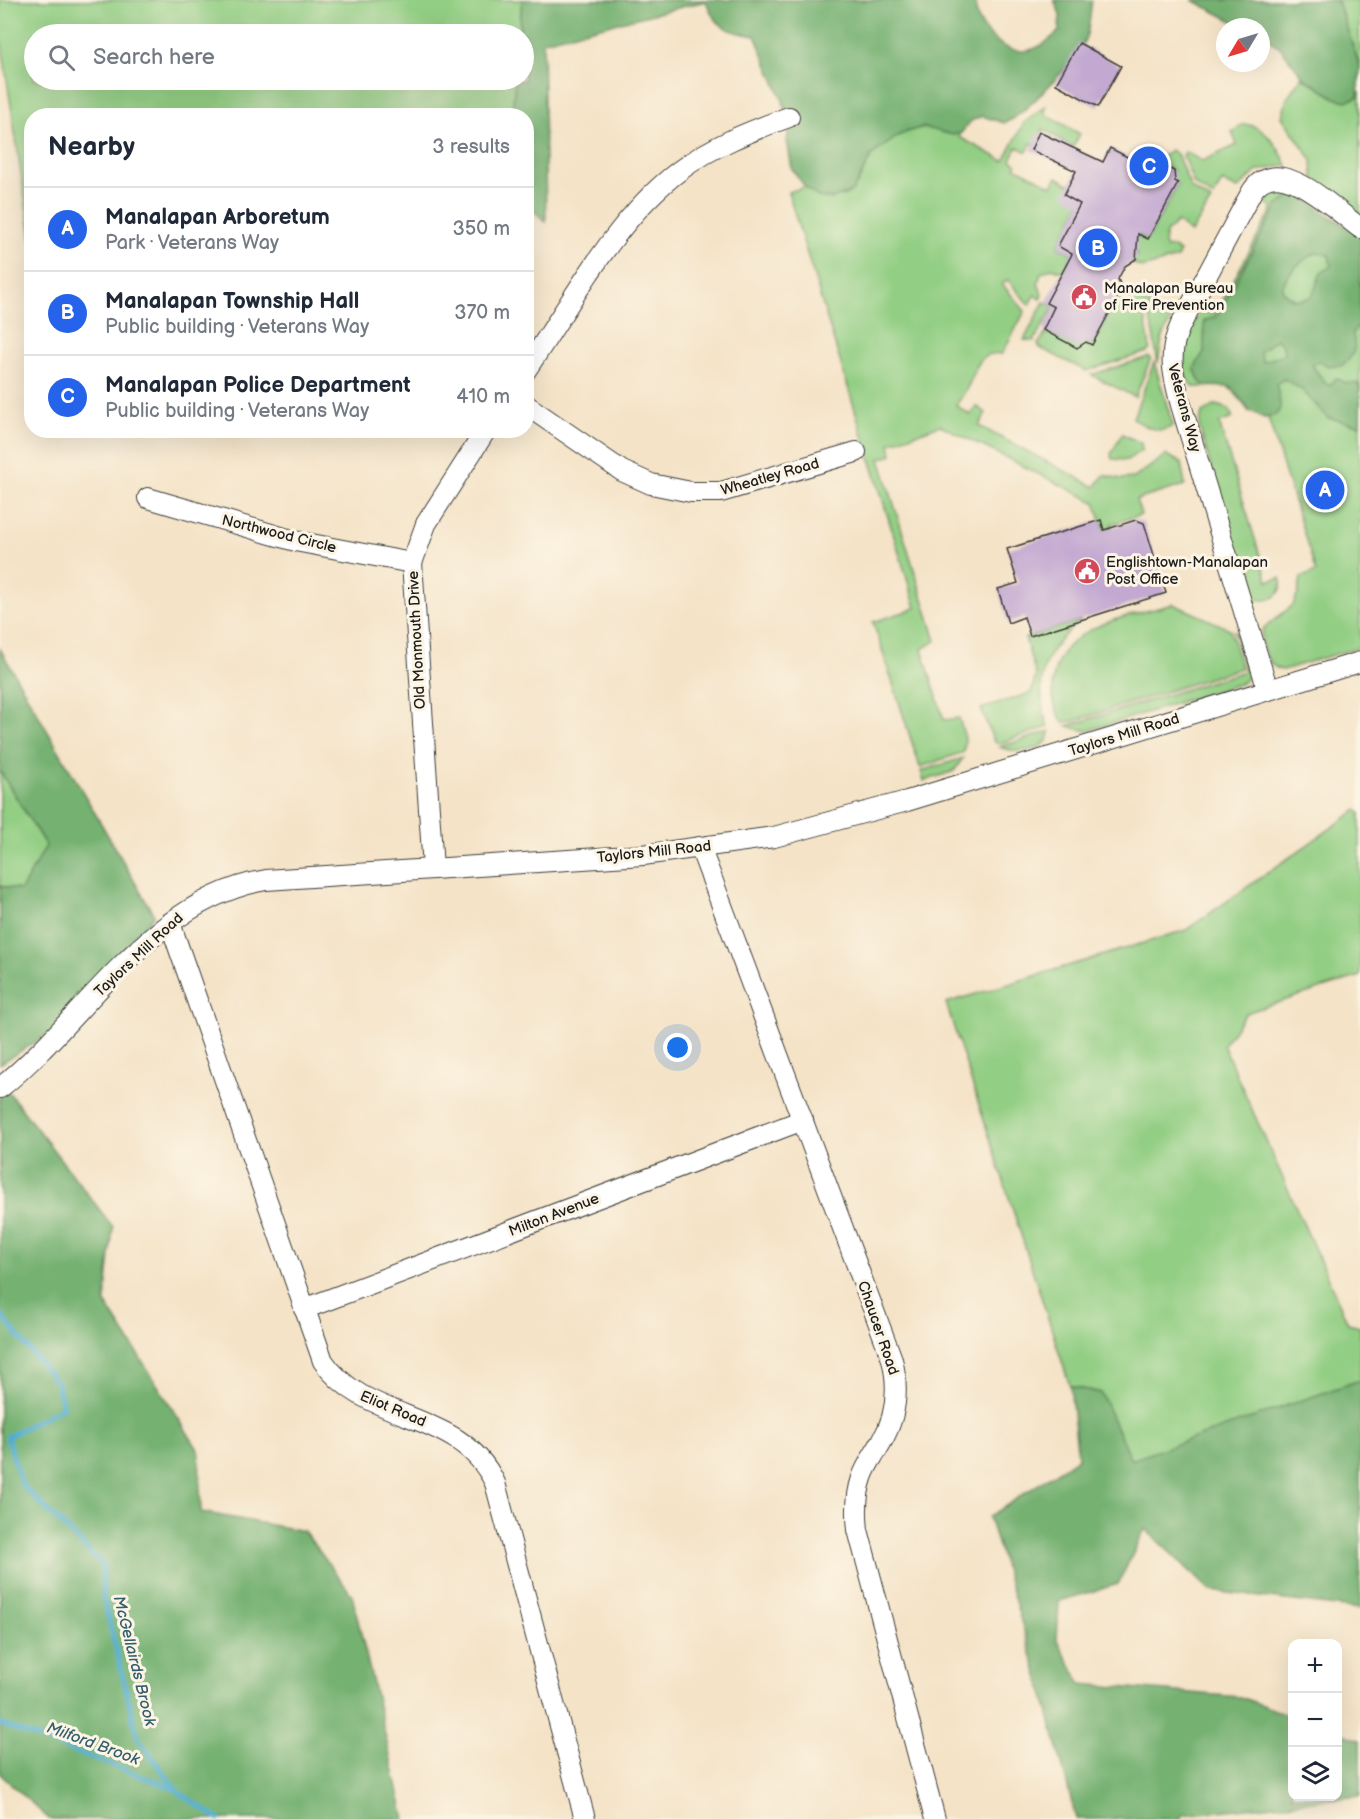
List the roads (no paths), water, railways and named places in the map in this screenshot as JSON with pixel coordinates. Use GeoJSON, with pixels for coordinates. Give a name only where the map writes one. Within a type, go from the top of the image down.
{"type":"FeatureCollection","features":[{"type":"Feature","properties":{"kind":"street"},"geometry":{"type":"LineString","coordinates":[[534,358],[617,234],[650,196],[678,171],[706,152],[746,132],[789,117]]}},
{"type":"Feature","properties":{"kind":"street","name":"Veterans Way"},"geometry":{"type":"LineString","coordinates":[[1268,690],[1178,394],[1170,363],[1173,345],[1181,324],[1251,193],[1262,181],[1273,177],[1294,179],[1360,228]]}},
{"type":"Feature","properties":{"kind":"street","name":"Wheatley Road"},"geometry":{"type":"LineString","coordinates":[[534,410],[622,471],[651,484],[692,492],[721,492],[856,452]]}},
{"type":"Feature","properties":{"kind":"street","name":"Old Monmouth Drive"},"geometry":{"type":"LineString","coordinates":[[433,868],[412,563],[426,524],[481,438]]}},
{"type":"Feature","properties":{"kind":"street","name":"Northwood Circle"},"geometry":{"type":"LineString","coordinates":[[148,498],[295,541],[412,563]]}},
{"type":"Feature","properties":{"kind":"street","name":"Taylors Mill Road"},"geometry":{"type":"LineString","coordinates":[[0,1088],[57,1036],[123,966],[170,924],[195,904],[251,883],[433,868],[643,855],[774,837],[831,823],[1360,662]]}},
{"type":"Feature","properties":{"kind":"street","name":"Chaucer Road"},"geometry":{"type":"LineString","coordinates":[[700,848],[892,1359],[896,1377],[896,1399],[891,1422],[862,1479],[856,1504],[858,1530],[935,1819]]}},
{"type":"Feature","properties":{"kind":"street","name":"Eliot Road"},"geometry":{"type":"LineString","coordinates":[[170,924],[323,1361],[339,1381],[362,1397],[451,1434],[468,1445],[490,1473],[585,1819]]}},
{"type":"Feature","properties":{"kind":"street","name":"Milton Avenue"},"geometry":{"type":"LineString","coordinates":[[304,1309],[803,1120]]}},
{"type":"Feature","properties":{"kind":"waterway","name":"McGellairds Brook"},"geometry":{"type":"LineString","coordinates":[[0,1314],[57,1383],[63,1407],[7,1437],[22,1485],[102,1564],[103,1597],[138,1738],[176,1790],[218,1819]]}},
{"type":"Feature","properties":{"kind":"waterway","name":"Milford Brook"},"geometry":{"type":"LineString","coordinates":[[0,1724],[176,1789]]}},
{"type":"Feature","properties":{"kind":"place","name":"Manalapan Police Department"},"geometry":{"type":"Point","coordinates":[1149,166]}},
{"type":"Feature","properties":{"kind":"place","name":"Manalapan Township Hall"},"geometry":{"type":"Point","coordinates":[1098,248]}},
{"type":"Feature","properties":{"kind":"place","name":"Manalapan Bureau of Fire Prevention"},"geometry":{"type":"Point","coordinates":[1084,297]}},
{"type":"Feature","properties":{"kind":"place","name":"Manalapan Arboretum"},"geometry":{"type":"Point","coordinates":[1325,490]}},
{"type":"Feature","properties":{"kind":"place","name":"Englishtown-Manalapan Post Office"},"geometry":{"type":"Point","coordinates":[1087,571]}}]}
